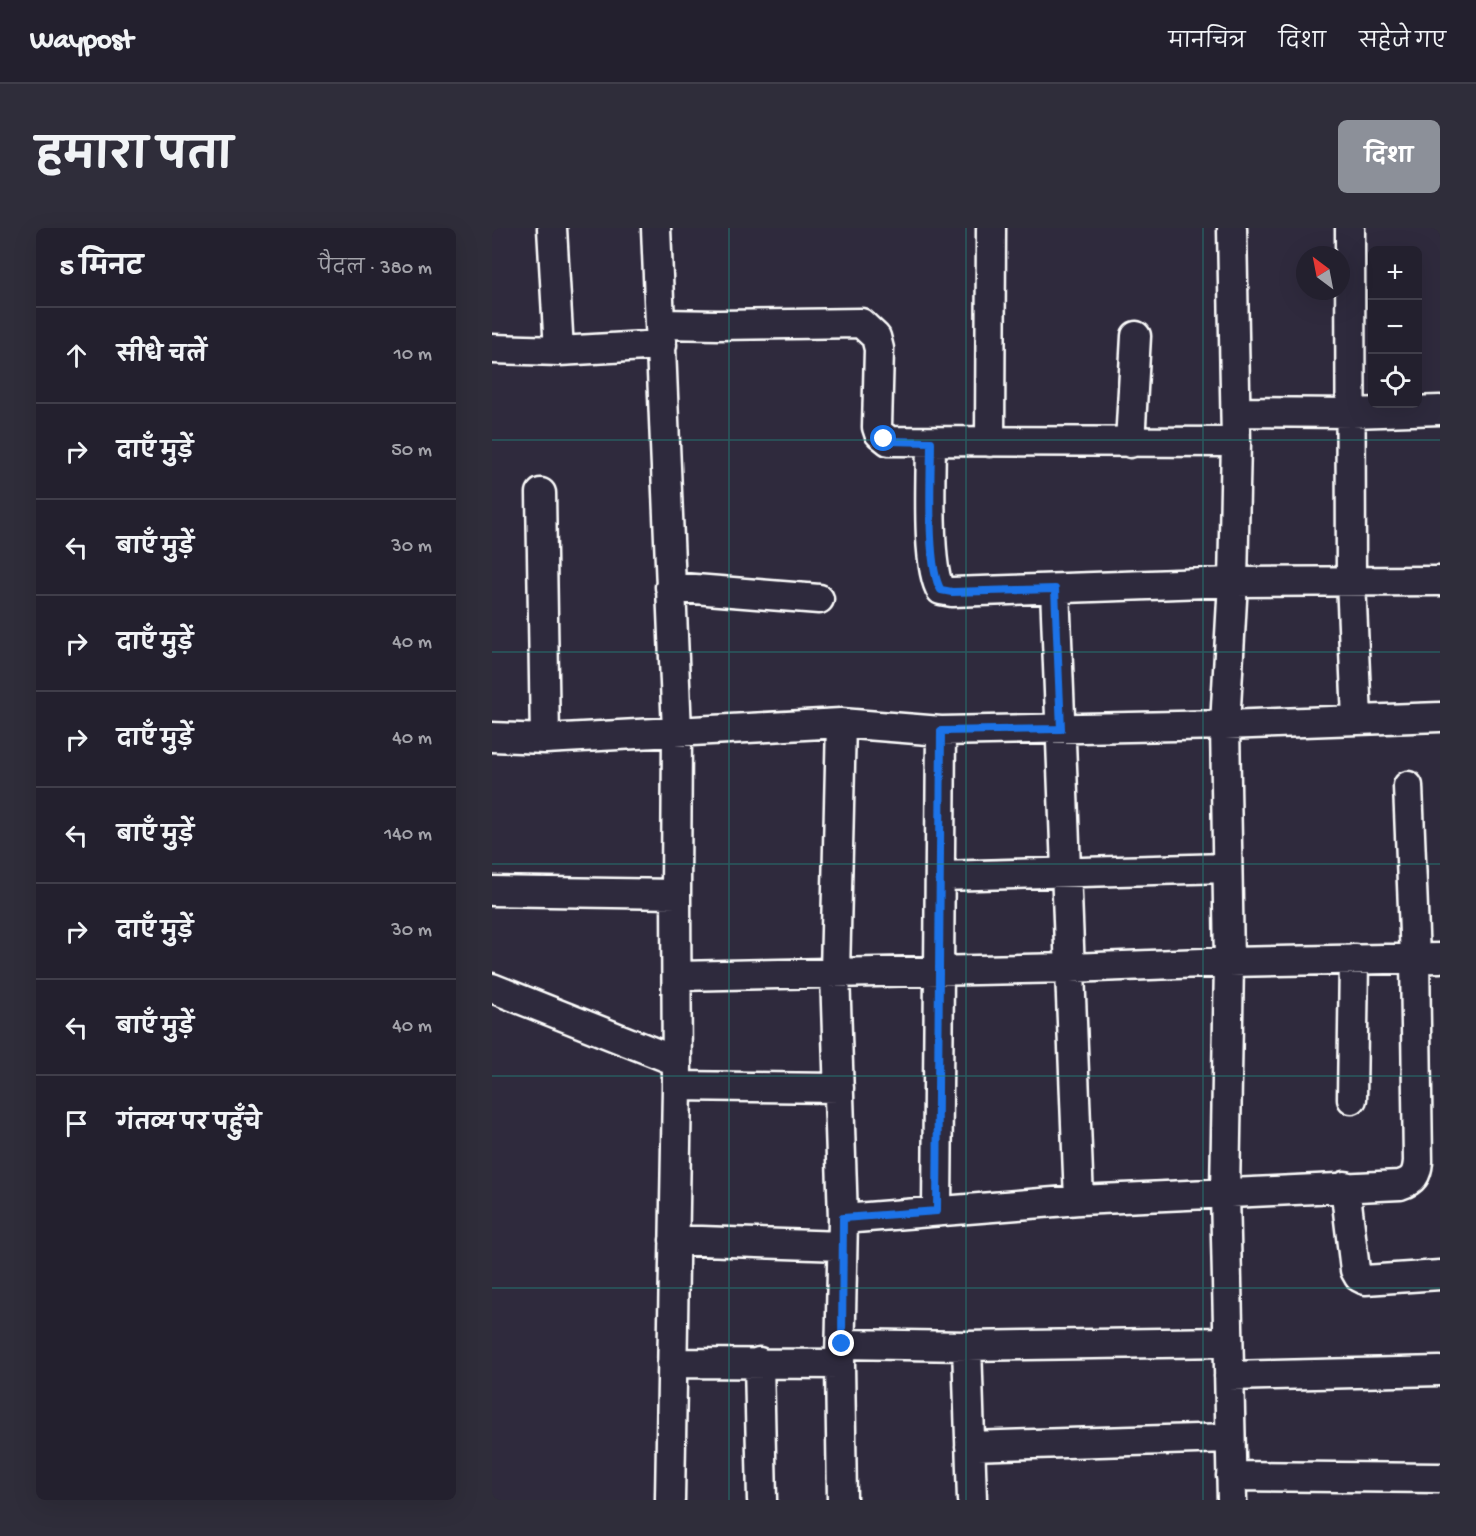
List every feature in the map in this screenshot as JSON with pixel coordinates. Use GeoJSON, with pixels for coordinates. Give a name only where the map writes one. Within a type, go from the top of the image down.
{"type":"FeatureCollection","features":[{"type":"Feature","properties":{"kind":"street"},"geometry":{"type":"LineString","coordinates":[[552,228],[559,351]]}},
{"type":"Feature","properties":{"kind":"street"},"geometry":{"type":"LineString","coordinates":[[656,228],[677,731],[677,1074],[670,1500]]}},
{"type":"Feature","properties":{"kind":"street"},"geometry":{"type":"LineString","coordinates":[[990,442],[991,228]]}},
{"type":"Feature","properties":{"kind":"street"},"geometry":{"type":"LineString","coordinates":[[1232,228],[1236,442],[1233,582],[1225,725],[1229,962],[1225,1193],[1232,1488],[1440,1478]]}},
{"type":"Feature","properties":{"kind":"street"},"geometry":{"type":"LineString","coordinates":[[1350,228],[1351,581],[1357,719]]}},
{"type":"Feature","properties":{"kind":"street"},"geometry":{"type":"LineString","coordinates":[[492,349],[559,351],[718,325],[861,323],[876,337],[879,349],[877,427],[879,433],[889,441],[1236,442]]}},
{"type":"Feature","properties":{"kind":"street"},"geometry":{"type":"LineString","coordinates":[[1130,442],[1136,336]]}},
{"type":"Feature","properties":{"kind":"street"},"geometry":{"type":"LineString","coordinates":[[1236,412],[1352,413],[1440,410]]}},
{"type":"Feature","properties":{"kind":"street"},"geometry":{"type":"LineString","coordinates":[[931,442],[932,546],[937,584],[941,590],[952,592],[1233,582],[1440,581]]}},
{"type":"Feature","properties":{"kind":"street"},"geometry":{"type":"LineString","coordinates":[[541,493],[545,739]]}},
{"type":"Feature","properties":{"kind":"street"},"geometry":{"type":"LineString","coordinates":[[670,587],[819,599]]}},
{"type":"Feature","properties":{"kind":"street"},"geometry":{"type":"LineString","coordinates":[[1055,589],[1079,1200]]}},
{"type":"Feature","properties":{"kind":"street"},"geometry":{"type":"LineString","coordinates":[[492,737],[545,739],[841,723],[941,731],[1225,725],[1440,717]]}},
{"type":"Feature","properties":{"kind":"street"},"geometry":{"type":"LineString","coordinates":[[841,723],[835,973],[843,1232],[842,1500]]}},
{"type":"Feature","properties":{"kind":"street"},"geometry":{"type":"LineString","coordinates":[[937,1211],[941,731]]}},
{"type":"Feature","properties":{"kind":"street"},"geometry":{"type":"LineString","coordinates":[[674,1240],[843,1232],[937,1211],[1079,1200],[1400,1185],[1408,1182],[1417,1173],[1428,958],[1408,786]]}},
{"type":"Feature","properties":{"kind":"street"},"geometry":{"type":"LineString","coordinates":[[940,876],[1227,868]]}},
{"type":"Feature","properties":{"kind":"street"},"geometry":{"type":"LineString","coordinates":[[492,891],[676,894]]}},
{"type":"Feature","properties":{"kind":"street"},"geometry":{"type":"LineString","coordinates":[[677,976],[1428,958]]}},
{"type":"Feature","properties":{"kind":"street"},"geometry":{"type":"LineString","coordinates":[[1352,1099],[1354,959]]}},
{"type":"Feature","properties":{"kind":"street"},"geometry":{"type":"LineString","coordinates":[[492,988],[677,1074],[839,1088]]}},
{"type":"Feature","properties":{"kind":"street"},"geometry":{"type":"LineString","coordinates":[[1345,1186],[1355,1270],[1359,1277],[1365,1280],[1440,1275]]}},
{"type":"Feature","properties":{"kind":"street"},"geometry":{"type":"LineString","coordinates":[[672,1363],[759,1362],[967,1346],[1228,1342]]}},
{"type":"Feature","properties":{"kind":"street"},"geometry":{"type":"LineString","coordinates":[[967,1346],[972,1500]]}},
{"type":"Feature","properties":{"kind":"street"},"geometry":{"type":"LineString","coordinates":[[759,1362],[762,1500]]}},
{"type":"Feature","properties":{"kind":"street"},"geometry":{"type":"LineString","coordinates":[[1229,1376],[1440,1371]]}},
{"type":"Feature","properties":{"kind":"street"},"geometry":{"type":"LineString","coordinates":[[970,1446],[1230,1438]]}},
{"type":"Feature","properties":{"kind":"route"},"geometry":{"type":"LineString","coordinates":[[842,1344],[843,1218],[937,1211],[941,731],[1061,729],[1055,589],[952,592],[941,590],[937,584],[932,546],[931,442],[884,439]]}}]}
